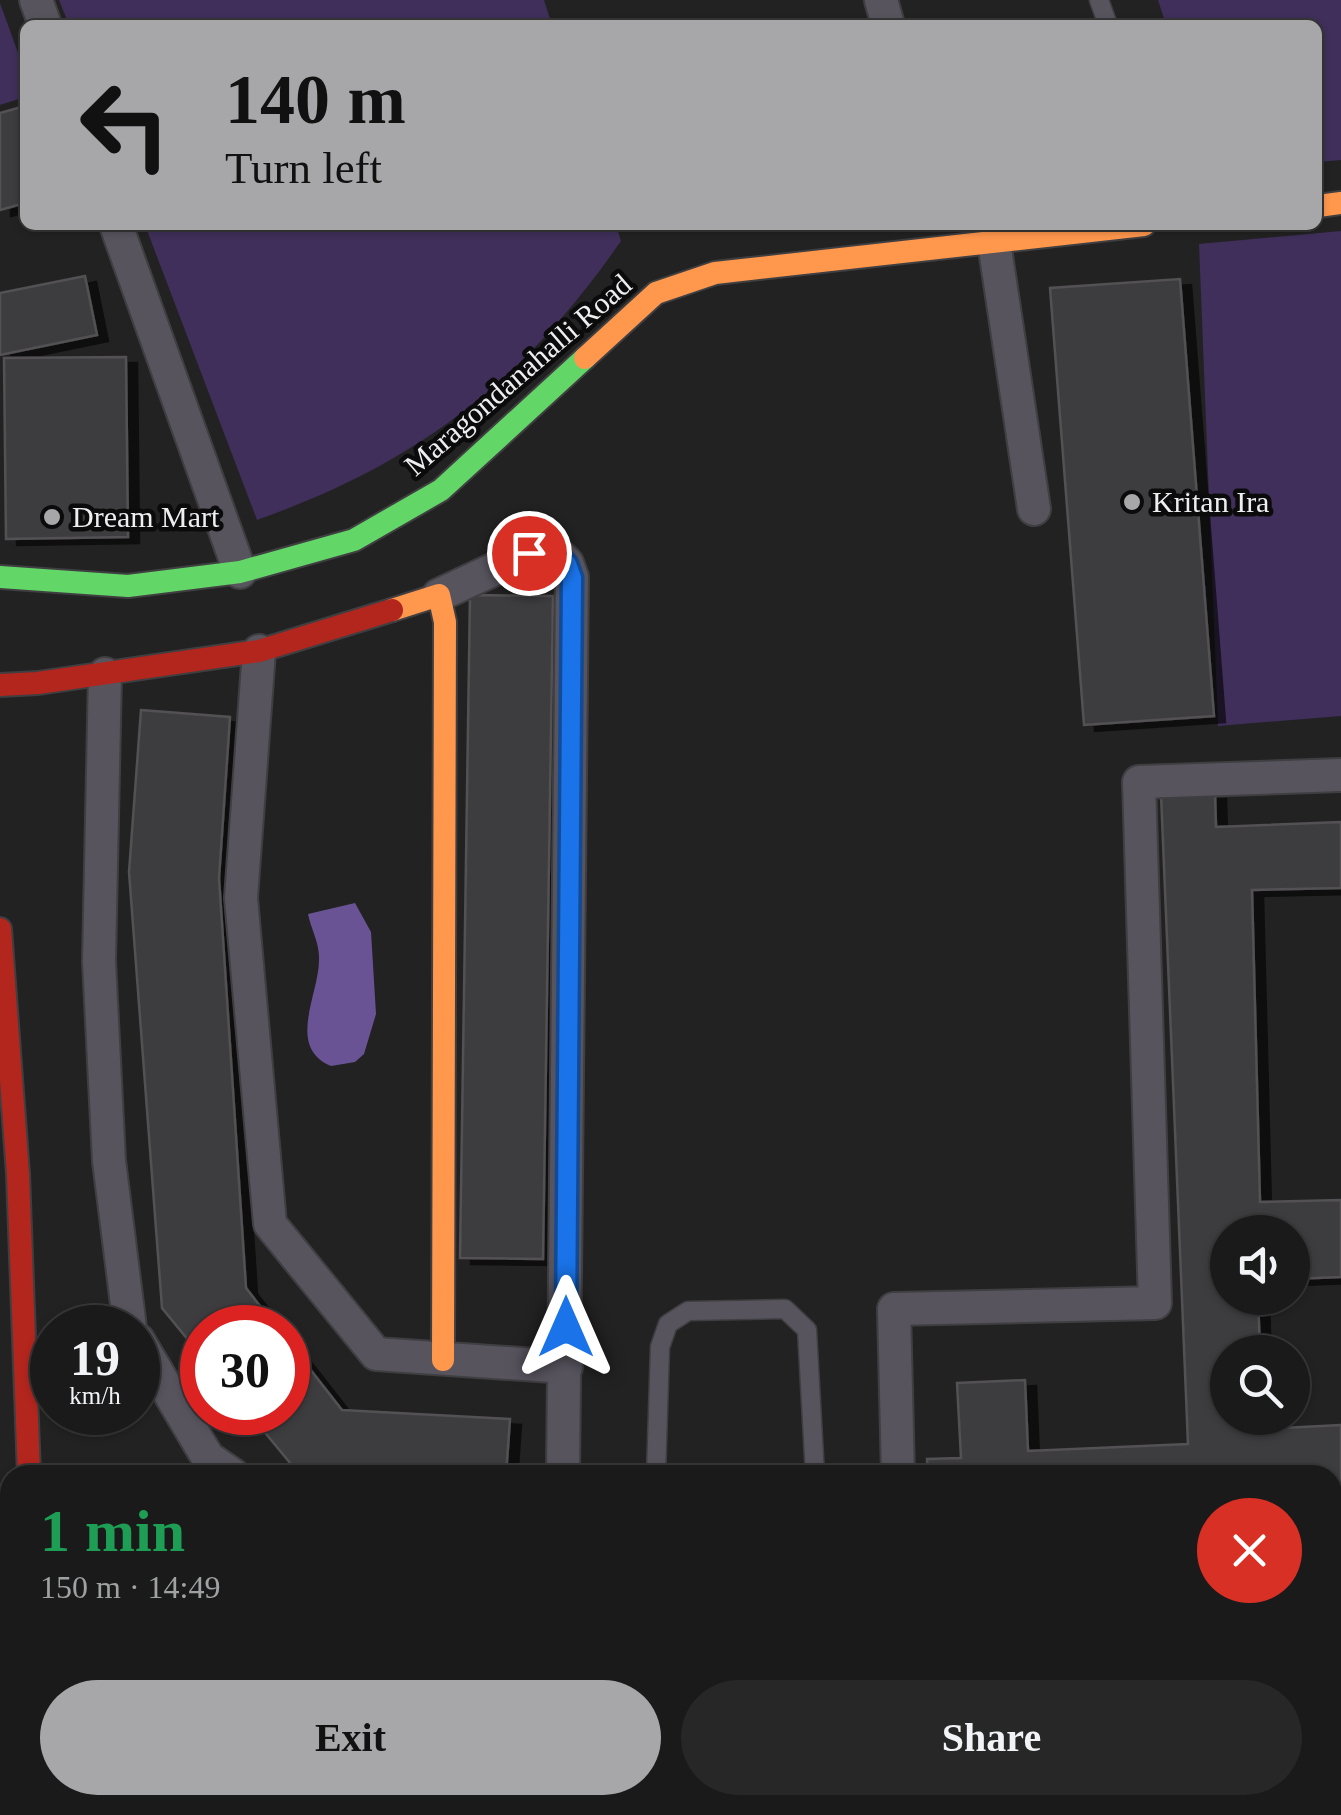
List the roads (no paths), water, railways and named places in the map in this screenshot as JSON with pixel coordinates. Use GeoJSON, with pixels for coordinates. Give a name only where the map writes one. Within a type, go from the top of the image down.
{"type":"FeatureCollection","features":[{"type":"Feature","properties":{"kind":"street"},"geometry":{"type":"LineString","coordinates":[[118,230],[240,572]]}},
{"type":"Feature","properties":{"kind":"street","name":"Maragondanahalli Road"},"geometry":{"type":"LineString","coordinates":[[0,577],[128,586],[240,572],[354,540],[441,490],[656,293],[715,274],[948,236],[994,242],[1100,230]]}},
{"type":"Feature","properties":{"kind":"street"},"geometry":{"type":"LineString","coordinates":[[994,242],[1034,509]]}},
{"type":"Feature","properties":{"kind":"street"},"geometry":{"type":"LineString","coordinates":[[0,684],[38,683],[259,651],[439,594],[529,553],[555,552],[567,564],[572,578],[564,1465]]}},
{"type":"Feature","properties":{"kind":"street"},"geometry":{"type":"LineString","coordinates":[[439,594],[445,622],[443,1360]]}},
{"type":"Feature","properties":{"kind":"street"},"geometry":{"type":"LineString","coordinates":[[259,651],[241,898],[270,1224],[376,1354],[566,1366]]}},
{"type":"Feature","properties":{"kind":"street"},"geometry":{"type":"LineString","coordinates":[[105,674],[99,960],[109,1161],[127,1305]]}},
{"type":"Feature","properties":{"kind":"street"},"geometry":{"type":"LineString","coordinates":[[898,1465],[894,1310],[1155,1303],[1138,782],[1341,775]]}},
{"type":"Feature","properties":{"kind":"street"},"geometry":{"type":"LineString","coordinates":[[0,928],[18,1174],[29,1465]]}},
{"type":"Feature","properties":{"kind":"street"},"geometry":{"type":"LineString","coordinates":[[160,1377],[208,1458],[218,1465]]}},
{"type":"Feature","properties":{"kind":"lane"},"geometry":{"type":"LineString","coordinates":[[656,1465],[660,1347],[668,1324],[688,1311],[785,1308],[807,1330],[814,1465]]}},
{"type":"Feature","properties":{"kind":"place","name":"Kritan Ira"},"geometry":{"type":"Point","coordinates":[1132,502]}},
{"type":"Feature","properties":{"kind":"place","name":"Dream Mart"},"geometry":{"type":"Point","coordinates":[52,517]}}]}
